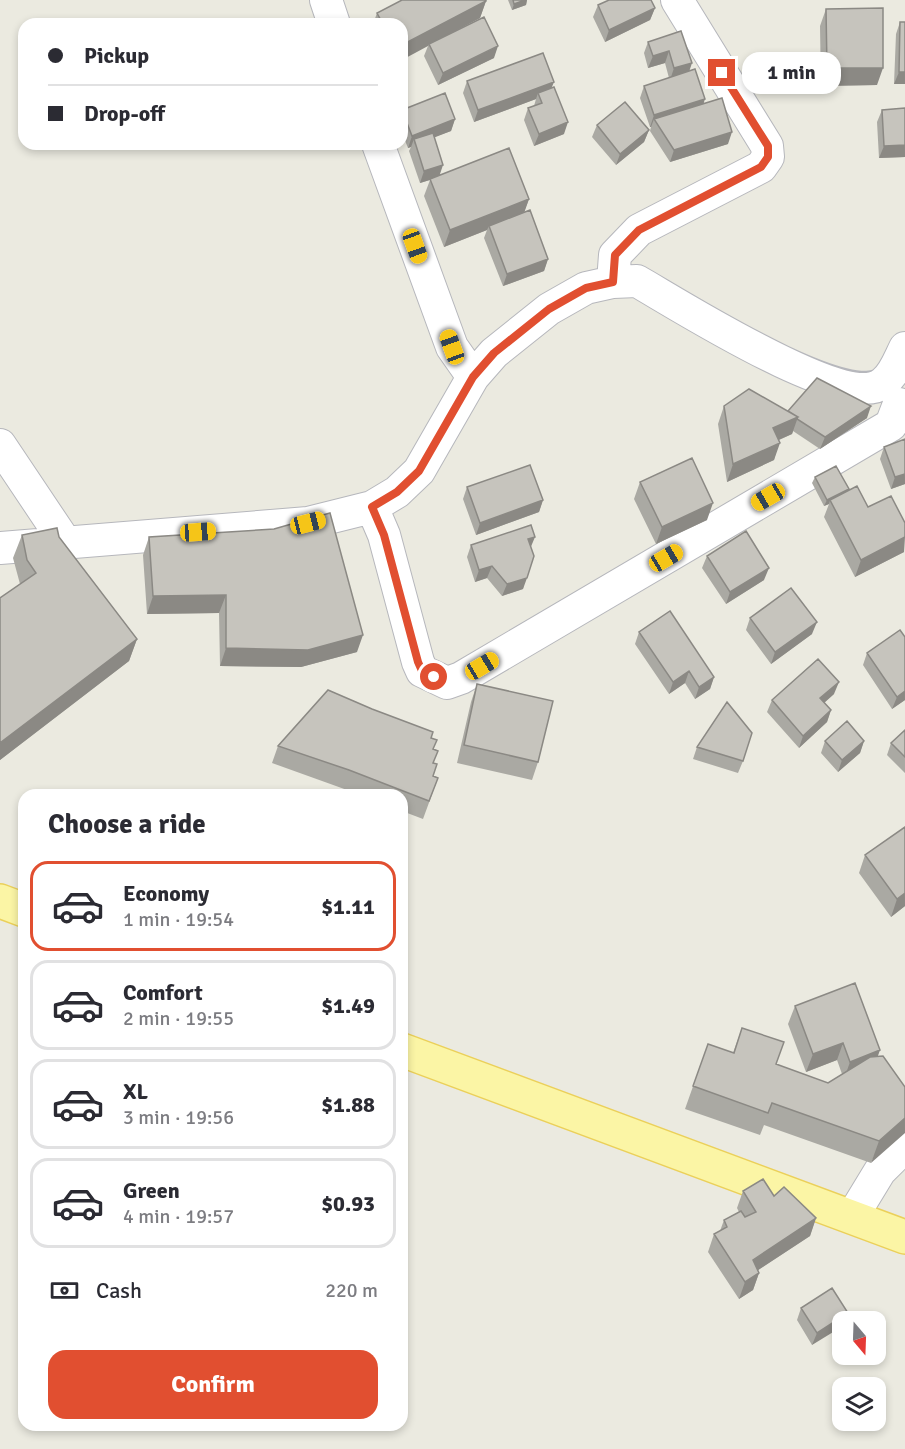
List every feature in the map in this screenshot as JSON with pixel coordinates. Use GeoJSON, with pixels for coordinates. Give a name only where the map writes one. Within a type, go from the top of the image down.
{"type":"FeatureCollection","features":[{"type":"Feature","properties":{"kind":"main road"},"geometry":{"type":"LineString","coordinates":[[0,901],[18,908]]}},
{"type":"Feature","properties":{"kind":"main road"},"geometry":{"type":"LineString","coordinates":[[408,1052],[905,1237]]}},
{"type":"Feature","properties":{"kind":"street"},"geometry":{"type":"LineString","coordinates":[[326,0],[332,18]]}},
{"type":"Feature","properties":{"kind":"street"},"geometry":{"type":"LineString","coordinates":[[613,282],[615,255],[639,230],[761,167],[768,157],[768,146],[677,0]]}},
{"type":"Feature","properties":{"kind":"street"},"geometry":{"type":"LineString","coordinates":[[380,150],[452,347],[473,377]]}},
{"type":"Feature","properties":{"kind":"street"},"geometry":{"type":"LineString","coordinates":[[0,548],[308,523],[372,507],[397,492],[419,471],[473,377],[494,353],[549,309],[586,288],[613,282],[637,281],[764,354],[825,380],[895,399]]}},
{"type":"Feature","properties":{"kind":"street"},"geometry":{"type":"LineString","coordinates":[[372,507],[384,535],[418,662],[422,671],[447,683],[472,672],[891,425],[895,399],[895,369],[905,348]]}},
{"type":"Feature","properties":{"kind":"street"},"geometry":{"type":"LineString","coordinates":[[0,444],[65,542]]}},
{"type":"Feature","properties":{"kind":"street"},"geometry":{"type":"LineString","coordinates":[[852,1217],[880,1171],[905,1146]]}},
{"type":"Feature","properties":{"kind":"building"},"geometry":{"type":"Polygon","coordinates":[[[402,0],[486,0],[408,42],[408,18],[380,18],[377,13],[402,0]]]}},
{"type":"Feature","properties":{"kind":"building"},"geometry":{"type":"Polygon","coordinates":[[[513,0],[525,0],[514,4],[513,0]]]}},
{"type":"Feature","properties":{"kind":"building"},"geometry":{"type":"Polygon","coordinates":[[[609,0],[651,0],[655,8],[609,30],[598,5],[609,0]]]}},
{"type":"Feature","properties":{"kind":"building"},"geometry":{"type":"Polygon","coordinates":[[[883,8],[883,68],[827,68],[826,9],[883,8]]]}},
{"type":"Feature","properties":{"kind":"building"},"geometry":{"type":"Polygon","coordinates":[[[484,17],[498,46],[443,73],[429,44],[484,17]]]}},
{"type":"Feature","properties":{"kind":"building"},"geometry":{"type":"Polygon","coordinates":[[[900,22],[905,22],[905,72],[899,72],[900,22]]]}},
{"type":"Feature","properties":{"kind":"building"},"geometry":{"type":"Polygon","coordinates":[[[681,31],[692,63],[674,68],[669,51],[653,56],[648,42],[681,31]]]}},
{"type":"Feature","properties":{"kind":"building"},"geometry":{"type":"Polygon","coordinates":[[[543,53],[554,82],[478,110],[467,81],[543,53]]]}},
{"type":"Feature","properties":{"kind":"building"},"geometry":{"type":"Polygon","coordinates":[[[695,69],[705,99],[654,115],[644,86],[695,69]]]}},
{"type":"Feature","properties":{"kind":"building"},"geometry":{"type":"Polygon","coordinates":[[[554,87],[568,122],[539,134],[528,108],[542,103],[538,93],[554,87]]]}},
{"type":"Feature","properties":{"kind":"building"},"geometry":{"type":"Polygon","coordinates":[[[445,93],[455,119],[412,136],[408,126],[408,108],[445,93]]]}},
{"type":"Feature","properties":{"kind":"building"},"geometry":{"type":"Polygon","coordinates":[[[722,98],[732,132],[674,150],[654,119],[722,98]]]}},
{"type":"Feature","properties":{"kind":"building"},"geometry":{"type":"Polygon","coordinates":[[[625,102],[649,130],[620,154],[597,125],[625,102]]]}},
{"type":"Feature","properties":{"kind":"building"},"geometry":{"type":"Polygon","coordinates":[[[905,108],[905,145],[884,146],[882,110],[905,108]]]}},
{"type":"Feature","properties":{"kind":"building"},"geometry":{"type":"Polygon","coordinates":[[[433,133],[443,165],[424,171],[414,139],[433,133]]]}},
{"type":"Feature","properties":{"kind":"building"},"geometry":{"type":"Polygon","coordinates":[[[509,148],[529,199],[450,230],[430,179],[509,148]]]}},
{"type":"Feature","properties":{"kind":"building"},"geometry":{"type":"Polygon","coordinates":[[[530,210],[548,259],[507,274],[489,226],[530,210]]]}},
{"type":"Feature","properties":{"kind":"building"},"geometry":{"type":"Polygon","coordinates":[[[817,378],[871,406],[825,437],[788,411],[817,378]]]}},
{"type":"Feature","properties":{"kind":"building"},"geometry":{"type":"Polygon","coordinates":[[[749,389],[798,417],[773,428],[780,443],[733,464],[724,406],[749,389]]]}},
{"type":"Feature","properties":{"kind":"building"},"geometry":{"type":"Polygon","coordinates":[[[905,439],[905,474],[895,477],[884,447],[905,439]]]}},
{"type":"Feature","properties":{"kind":"building"},"geometry":{"type":"Polygon","coordinates":[[[692,458],[713,503],[662,527],[640,482],[692,458]]]}},
{"type":"Feature","properties":{"kind":"building"},"geometry":{"type":"Polygon","coordinates":[[[530,465],[543,500],[480,523],[467,487],[530,465]]]}},
{"type":"Feature","properties":{"kind":"building"},"geometry":{"type":"Polygon","coordinates":[[[836,466],[849,489],[827,500],[815,477],[836,466]]]}},
{"type":"Feature","properties":{"kind":"building"},"geometry":{"type":"Polygon","coordinates":[[[857,486],[868,507],[891,496],[905,523],[905,537],[861,560],[830,500],[857,486]]]}},
{"type":"Feature","properties":{"kind":"building"},"geometry":{"type":"Polygon","coordinates":[[[330,513],[363,635],[308,650],[226,648],[226,595],[153,596],[149,537],[274,529],[330,513]]]}},
{"type":"Feature","properties":{"kind":"building"},"geometry":{"type":"Polygon","coordinates":[[[531,525],[535,537],[528,539],[534,556],[527,578],[507,584],[492,566],[479,570],[471,545],[531,525]]]}},
{"type":"Feature","properties":{"kind":"building"},"geometry":{"type":"Polygon","coordinates":[[[57,528],[59,537],[137,639],[0,743],[0,598],[36,573],[27,560],[22,535],[57,528]]]}},
{"type":"Feature","properties":{"kind":"building"},"geometry":{"type":"Polygon","coordinates":[[[746,531],[769,568],[730,592],[707,556],[746,531]]]}},
{"type":"Feature","properties":{"kind":"building"},"geometry":{"type":"Polygon","coordinates":[[[791,588],[817,622],[775,652],[750,618],[791,588]]]}},
{"type":"Feature","properties":{"kind":"building"},"geometry":{"type":"Polygon","coordinates":[[[670,611],[714,677],[699,687],[689,671],[673,682],[639,632],[670,611]]]}},
{"type":"Feature","properties":{"kind":"building"},"geometry":{"type":"Polygon","coordinates":[[[900,630],[905,637],[905,691],[897,697],[867,653],[900,630]]]}},
{"type":"Feature","properties":{"kind":"building"},"geometry":{"type":"Polygon","coordinates":[[[818,659],[839,682],[820,698],[831,710],[803,736],[772,700],[818,659]]]}},
{"type":"Feature","properties":{"kind":"building"},"geometry":{"type":"Polygon","coordinates":[[[477,684],[553,701],[538,762],[464,745],[477,684]]]}},
{"type":"Feature","properties":{"kind":"building"},"geometry":{"type":"Polygon","coordinates":[[[328,690],[433,732],[431,738],[437,740],[433,749],[438,751],[433,763],[437,764],[433,776],[438,778],[429,801],[408,793],[408,789],[398,789],[278,746],[328,690]]]}},
{"type":"Feature","properties":{"kind":"building"},"geometry":{"type":"Polygon","coordinates":[[[727,702],[752,733],[743,761],[697,747],[727,702]]]}},
{"type":"Feature","properties":{"kind":"building"},"geometry":{"type":"Polygon","coordinates":[[[847,721],[864,741],[842,760],[825,741],[847,721]]]}},
{"type":"Feature","properties":{"kind":"building"},"geometry":{"type":"Polygon","coordinates":[[[905,730],[905,757],[891,743],[905,730]]]}},
{"type":"Feature","properties":{"kind":"building"},"geometry":{"type":"Polygon","coordinates":[[[905,827],[905,893],[897,899],[865,855],[905,827]]]}},
{"type":"Feature","properties":{"kind":"building"},"geometry":{"type":"Polygon","coordinates":[[[855,983],[880,1050],[850,1062],[843,1043],[813,1054],[795,1006],[855,983]]]}},
{"type":"Feature","properties":{"kind":"building"},"geometry":{"type":"Polygon","coordinates":[[[742,1028],[784,1042],[776,1064],[828,1083],[870,1057],[883,1056],[905,1087],[905,1118],[879,1141],[772,1103],[768,1113],[693,1086],[708,1044],[734,1053],[742,1028]]]}},
{"type":"Feature","properties":{"kind":"building"},"geometry":{"type":"Polygon","coordinates":[[[763,1179],[774,1196],[784,1187],[816,1218],[753,1260],[759,1273],[745,1282],[714,1234],[727,1227],[724,1220],[741,1211],[745,1217],[756,1212],[743,1191],[763,1179]]]}},
{"type":"Feature","properties":{"kind":"building"},"geometry":{"type":"Polygon","coordinates":[[[832,1288],[847,1311],[832,1311],[832,1323],[817,1333],[801,1308],[832,1288]]]}},
{"type":"Feature","properties":{"kind":"route"},"geometry":{"type":"LineString","coordinates":[[434,677],[422,671],[418,662],[384,535],[372,507],[397,492],[419,471],[473,377],[494,353],[549,309],[586,288],[613,282],[615,255],[639,230],[761,167],[768,157],[768,146],[722,73]]}}]}
